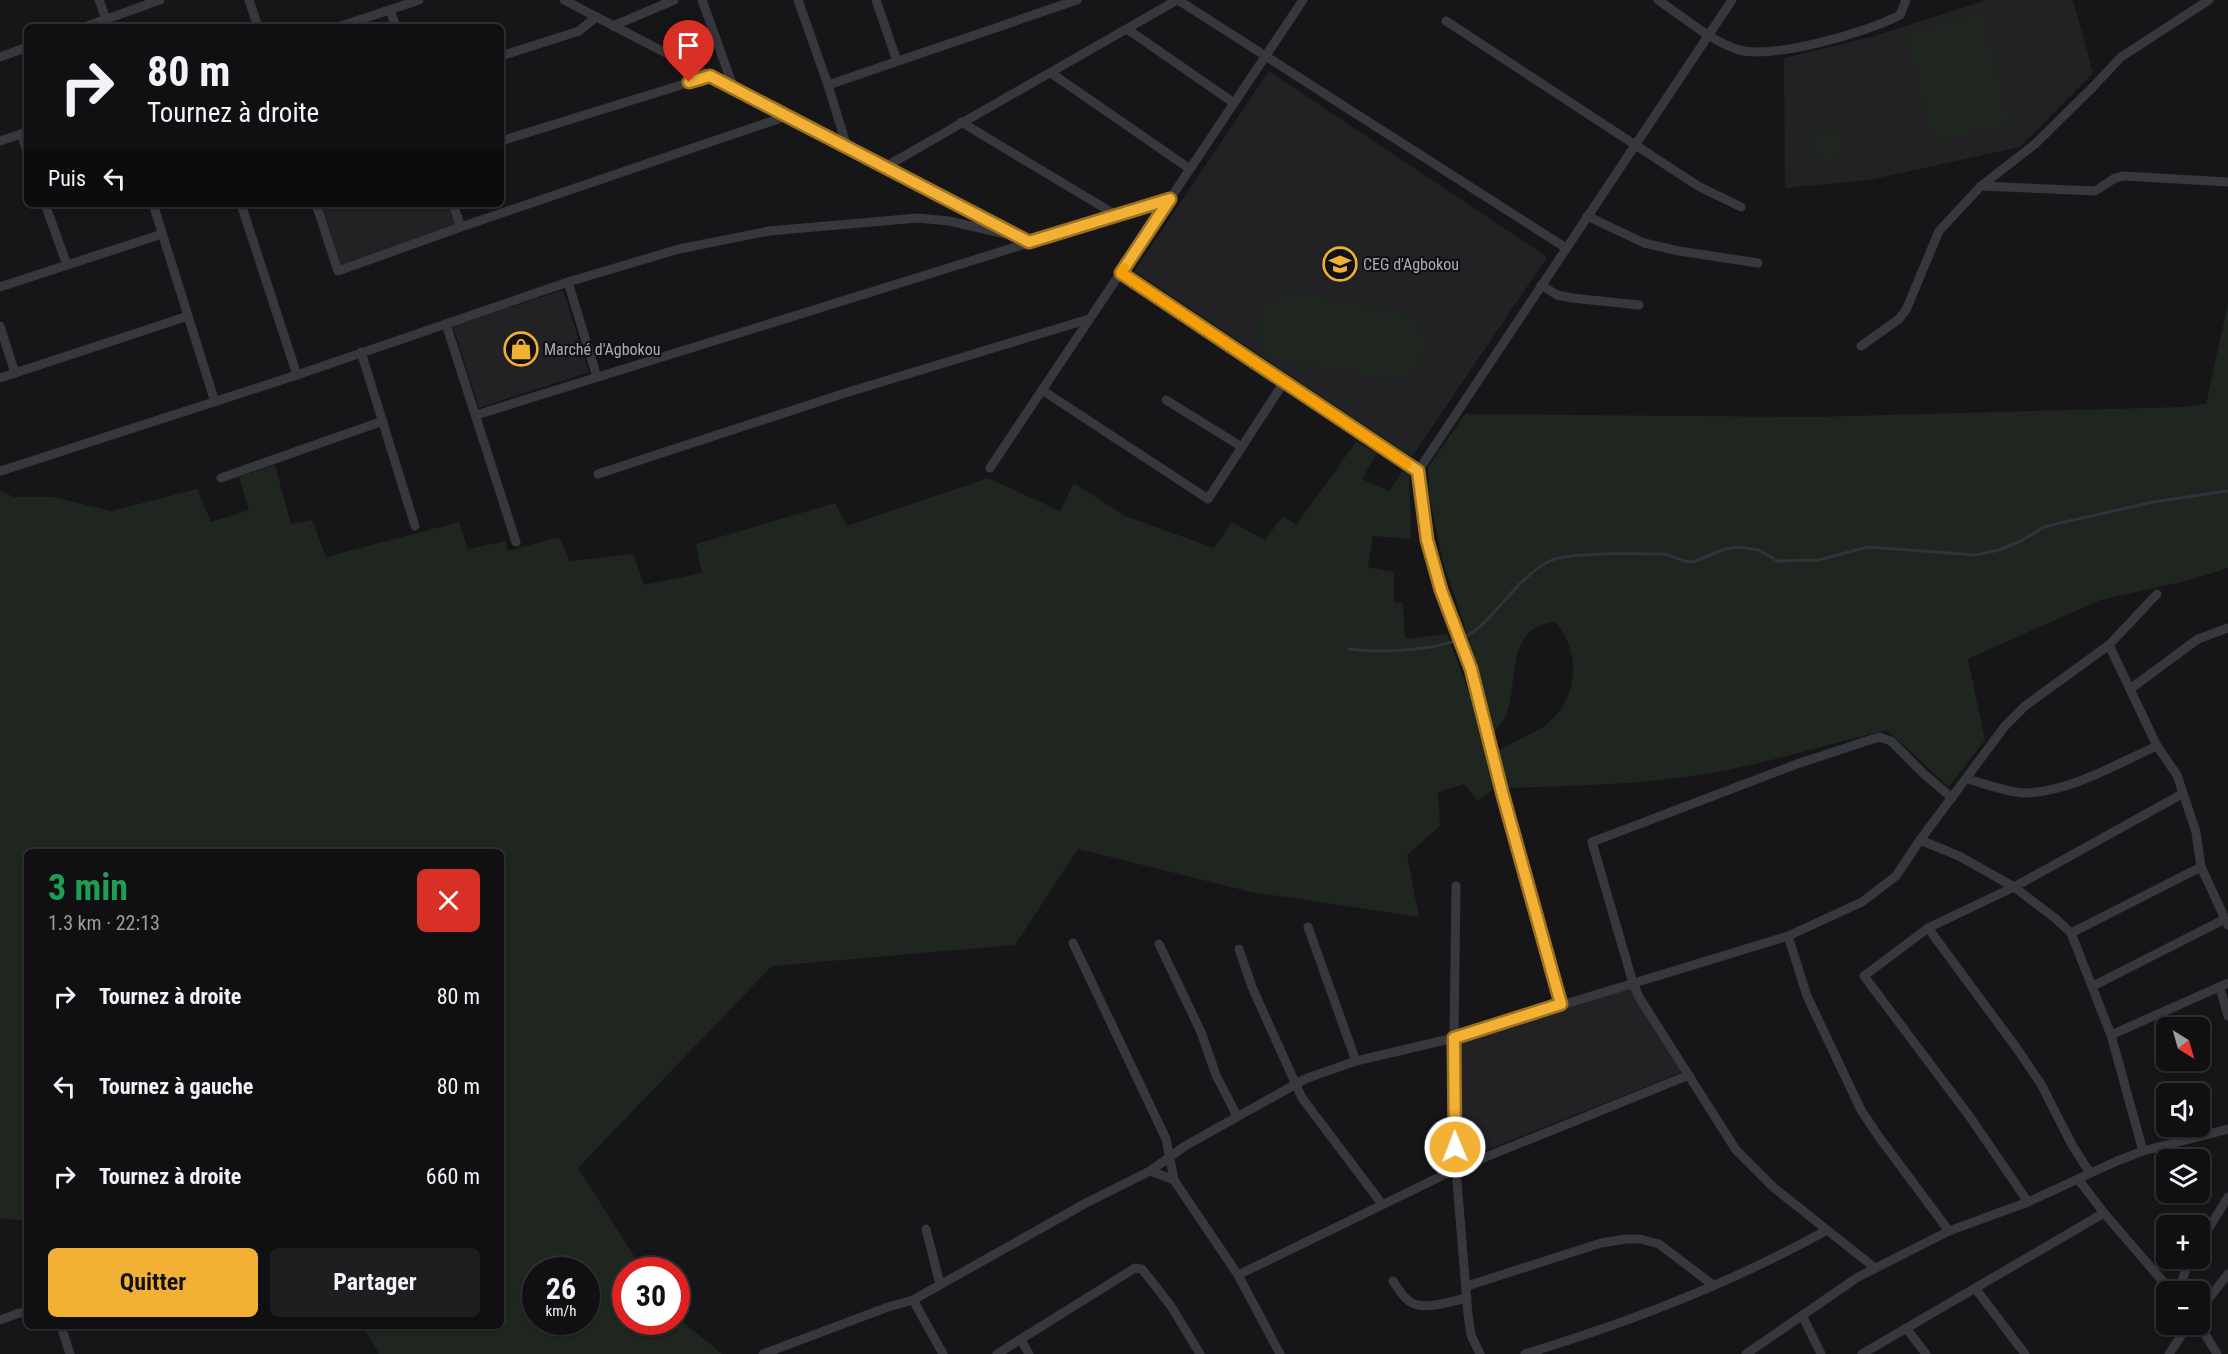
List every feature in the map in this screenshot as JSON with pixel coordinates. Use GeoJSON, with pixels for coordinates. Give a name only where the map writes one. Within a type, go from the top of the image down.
{"type":"FeatureCollection","features":[{"type":"Feature","properties":{"kind":"street"},"geometry":{"type":"LineString","coordinates":[[99,0],[107,23],[160,0]]}},
{"type":"Feature","properties":{"kind":"street"},"geometry":{"type":"LineString","coordinates":[[249,0],[257,24]]}},
{"type":"Feature","properties":{"kind":"street"},"geometry":{"type":"LineString","coordinates":[[347,24],[419,0]]}},
{"type":"Feature","properties":{"kind":"street"},"geometry":{"type":"LineString","coordinates":[[564,0],[1029,242]]}},
{"type":"Feature","properties":{"kind":"street"},"geometry":{"type":"LineString","coordinates":[[613,26],[674,0]]}},
{"type":"Feature","properties":{"kind":"street"},"geometry":{"type":"LineString","coordinates":[[702,0],[734,88]]}},
{"type":"Feature","properties":{"kind":"street"},"geometry":{"type":"LineString","coordinates":[[798,0],[847,147]]}},
{"type":"Feature","properties":{"kind":"street"},"geometry":{"type":"LineString","coordinates":[[876,0],[897,62]]}},
{"type":"Feature","properties":{"kind":"street"},"geometry":{"type":"LineString","coordinates":[[828,85],[1077,0]]}},
{"type":"Feature","properties":{"kind":"street"},"geometry":{"type":"LineString","coordinates":[[885,167],[1178,0],[1566,248]]}},
{"type":"Feature","properties":{"kind":"street"},"geometry":{"type":"LineString","coordinates":[[990,468],[1303,0]]}},
{"type":"Feature","properties":{"kind":"street"},"geometry":{"type":"LineString","coordinates":[[1658,0],[1709,34],[1740,50],[1791,49],[1846,35],[1896,17],[1903,10],[1906,0]]}},
{"type":"Feature","properties":{"kind":"street"},"geometry":{"type":"LineString","coordinates":[[1561,1004],[1463,645],[1441,590],[1427,540],[1418,471],[1732,0]]}},
{"type":"Feature","properties":{"kind":"street"},"geometry":{"type":"LineString","coordinates":[[1861,346],[1899,319],[1908,304],[1939,231],[1982,186],[2035,144],[2121,57],[2209,0]]}},
{"type":"Feature","properties":{"kind":"street"},"geometry":{"type":"LineString","coordinates":[[390,10],[395,24]]}},
{"type":"Feature","properties":{"kind":"street"},"geometry":{"type":"LineString","coordinates":[[504,55],[579,31],[596,17]]}},
{"type":"Feature","properties":{"kind":"street"},"geometry":{"type":"LineString","coordinates":[[1446,21],[1698,186],[1742,207]]}},
{"type":"Feature","properties":{"kind":"street"},"geometry":{"type":"LineString","coordinates":[[1127,29],[1234,103]]}},
{"type":"Feature","properties":{"kind":"street"},"geometry":{"type":"LineString","coordinates":[[0,57],[24,48]]}},
{"type":"Feature","properties":{"kind":"street"},"geometry":{"type":"LineString","coordinates":[[1051,73],[1190,169]]}},
{"type":"Feature","properties":{"kind":"street"},"geometry":{"type":"LineString","coordinates":[[504,140],[710,76]]}},
{"type":"Feature","properties":{"kind":"street"},"geometry":{"type":"LineString","coordinates":[[317,207],[338,271],[787,116]]}},
{"type":"Feature","properties":{"kind":"street"},"geometry":{"type":"LineString","coordinates":[[961,122],[1116,215]]}},
{"type":"Feature","properties":{"kind":"street"},"geometry":{"type":"LineString","coordinates":[[0,141],[24,133]]}},
{"type":"Feature","properties":{"kind":"street"},"geometry":{"type":"LineString","coordinates":[[1982,186],[2095,191],[2115,178],[2124,176],[2228,182]]}},
{"type":"Feature","properties":{"kind":"street"},"geometry":{"type":"LineString","coordinates":[[476,415],[1170,199]]}},
{"type":"Feature","properties":{"kind":"street"},"geometry":{"type":"LineString","coordinates":[[46,207],[67,266]]}},
{"type":"Feature","properties":{"kind":"street"},"geometry":{"type":"LineString","coordinates":[[154,207],[215,402]]}},
{"type":"Feature","properties":{"kind":"street"},"geometry":{"type":"LineString","coordinates":[[242,207],[297,375]]}},
{"type":"Feature","properties":{"kind":"street"},"geometry":{"type":"LineString","coordinates":[[454,207],[461,227]]}},
{"type":"Feature","properties":{"kind":"street"},"geometry":{"type":"LineString","coordinates":[[1587,216],[1644,243],[1758,263]]}},
{"type":"Feature","properties":{"kind":"street"},"geometry":{"type":"LineString","coordinates":[[1,471],[297,375],[568,282],[679,249],[748,234],[792,228],[929,218],[1019,237]]}},
{"type":"Feature","properties":{"kind":"street"},"geometry":{"type":"LineString","coordinates":[[0,287],[162,234]]}},
{"type":"Feature","properties":{"kind":"street"},"geometry":{"type":"LineString","coordinates":[[1121,273],[1418,471]]}},
{"type":"Feature","properties":{"kind":"street"},"geometry":{"type":"LineString","coordinates":[[568,282],[597,377]]}},
{"type":"Feature","properties":{"kind":"street"},"geometry":{"type":"LineString","coordinates":[[1541,285],[1557,295],[1572,298],[1639,304]]}},
{"type":"Feature","properties":{"kind":"street"},"geometry":{"type":"LineString","coordinates":[[0,378],[188,316]]}},
{"type":"Feature","properties":{"kind":"street"},"geometry":{"type":"LineString","coordinates":[[598,474],[842,394],[1089,319]]}},
{"type":"Feature","properties":{"kind":"street"},"geometry":{"type":"LineString","coordinates":[[446,324],[516,542]]}},
{"type":"Feature","properties":{"kind":"street"},"geometry":{"type":"LineString","coordinates":[[0,326],[15,373]]}},
{"type":"Feature","properties":{"kind":"street"},"geometry":{"type":"LineString","coordinates":[[361,352],[415,526]]}},
{"type":"Feature","properties":{"kind":"street"},"geometry":{"type":"LineString","coordinates":[[1042,390],[1208,499],[1284,382]]}},
{"type":"Feature","properties":{"kind":"street"},"geometry":{"type":"LineString","coordinates":[[1166,400],[1242,447]]}},
{"type":"Feature","properties":{"kind":"street"},"geometry":{"type":"LineString","coordinates":[[221,478],[383,421]]}},
{"type":"Feature","properties":{"kind":"street"},"geometry":{"type":"LineString","coordinates":[[763,1354],[912,1300],[1086,1203],[1150,1171],[1185,1146],[1296,1083],[1356,1061],[1454,1038],[1788,936],[1862,902],[1884,888],[1901,871],[1920,840],[2005,726],[2025,706],[2109,645],[2157,594]]}},
{"type":"Feature","properties":{"kind":"street"},"geometry":{"type":"LineString","coordinates":[[2130,689],[2198,639],[2228,628]]}},
{"type":"Feature","properties":{"kind":"street"},"geometry":{"type":"LineString","coordinates":[[2093,986],[2227,922],[2201,867],[2196,832],[2177,775],[2157,746],[2109,645]]}},
{"type":"Feature","properties":{"kind":"street"},"geometry":{"type":"LineString","coordinates":[[1875,1268],[1773,1187],[1736,1150],[1658,1027],[1633,983],[1592,842],[1797,764],[1879,737],[1891,741],[1952,798]]}},
{"type":"Feature","properties":{"kind":"street"},"geometry":{"type":"LineString","coordinates":[[1967,779],[2024,793],[2047,790],[2076,782],[2157,746]]}},
{"type":"Feature","properties":{"kind":"street"},"geometry":{"type":"LineString","coordinates":[[2028,1202],[1971,1117],[1864,976],[1928,928],[2014,887],[2182,794]]}},
{"type":"Feature","properties":{"kind":"street"},"geometry":{"type":"LineString","coordinates":[[1920,840],[1959,856],[2014,887],[2071,933],[2111,1035],[2143,1151]]}},
{"type":"Feature","properties":{"kind":"street"},"geometry":{"type":"LineString","coordinates":[[2071,933],[2201,867]]}},
{"type":"Feature","properties":{"kind":"street"},"geometry":{"type":"LineString","coordinates":[[1456,886],[1454,1038],[1456,1169],[1471,1335],[1480,1354]]}},
{"type":"Feature","properties":{"kind":"street"},"geometry":{"type":"LineString","coordinates":[[1308,927],[1356,1061]]}},
{"type":"Feature","properties":{"kind":"street"},"geometry":{"type":"LineString","coordinates":[[1928,928],[2018,1050],[2040,1084],[2072,1145],[2090,1173]]}},
{"type":"Feature","properties":{"kind":"street"},"geometry":{"type":"LineString","coordinates":[[1788,936],[1807,996],[1861,1110],[1949,1231]]}},
{"type":"Feature","properties":{"kind":"street"},"geometry":{"type":"LineString","coordinates":[[1073,943],[1166,1139],[1174,1180],[1238,1275],[1280,1354]]}},
{"type":"Feature","properties":{"kind":"street"},"geometry":{"type":"LineString","coordinates":[[1159,944],[1200,1032],[1219,1083],[1237,1116]]}},
{"type":"Feature","properties":{"kind":"street"},"geometry":{"type":"LineString","coordinates":[[1239,950],[1255,995],[1296,1083],[1314,1115],[1382,1204]]}},
{"type":"Feature","properties":{"kind":"street"},"geometry":{"type":"LineString","coordinates":[[2111,1035],[2224,985],[2228,1016]]}},
{"type":"Feature","properties":{"kind":"street"},"geometry":{"type":"LineString","coordinates":[[1238,1275],[1456,1169],[1689,1075]]}},
{"type":"Feature","properties":{"kind":"street"},"geometry":{"type":"LineString","coordinates":[[1746,1354],[1875,1268],[1949,1231],[2028,1202],[2143,1151],[2228,1129]]}},
{"type":"Feature","properties":{"kind":"street"},"geometry":{"type":"LineString","coordinates":[[1166,1139],[1185,1146]]}},
{"type":"Feature","properties":{"kind":"street"},"geometry":{"type":"LineString","coordinates":[[1150,1171],[1174,1180]]}},
{"type":"Feature","properties":{"kind":"street"},"geometry":{"type":"LineString","coordinates":[[2078,1179],[2163,1281]]}},
{"type":"Feature","properties":{"kind":"street"},"geometry":{"type":"LineString","coordinates":[[2210,1226],[2228,1197]]}},
{"type":"Feature","properties":{"kind":"street"},"geometry":{"type":"LineString","coordinates":[[1862,1354],[2104,1213]]}},
{"type":"Feature","properties":{"kind":"street"},"geometry":{"type":"LineString","coordinates":[[926,1229],[940,1284]]}},
{"type":"Feature","properties":{"kind":"street"},"geometry":{"type":"LineString","coordinates":[[1525,1354],[1613,1324],[1713,1285],[1764,1264],[1827,1230]]}},
{"type":"Feature","properties":{"kind":"street"},"geometry":{"type":"LineString","coordinates":[[1467,1286],[1601,1243],[1626,1239],[1640,1239],[1659,1244],[1713,1285]]}},
{"type":"Feature","properties":{"kind":"street"},"geometry":{"type":"LineString","coordinates":[[997,1354],[1135,1268],[1142,1269],[1171,1306],[1200,1354]]}},
{"type":"Feature","properties":{"kind":"street"},"geometry":{"type":"LineString","coordinates":[[2210,1297],[2228,1274]]}},
{"type":"Feature","properties":{"kind":"street"},"geometry":{"type":"LineString","coordinates":[[1393,1281],[1409,1301],[1416,1305],[1427,1306],[1467,1298]]}},
{"type":"Feature","properties":{"kind":"street"},"geometry":{"type":"LineString","coordinates":[[1975,1288],[2025,1354]]}},
{"type":"Feature","properties":{"kind":"street"},"geometry":{"type":"LineString","coordinates":[[912,1300],[944,1354]]}},
{"type":"Feature","properties":{"kind":"street"},"geometry":{"type":"LineString","coordinates":[[0,1320],[24,1313]]}},
{"type":"Feature","properties":{"kind":"street"},"geometry":{"type":"LineString","coordinates":[[1802,1315],[1821,1354]]}},
{"type":"Feature","properties":{"kind":"street"},"geometry":{"type":"LineString","coordinates":[[1906,1328],[1926,1354]]}},
{"type":"Feature","properties":{"kind":"street"},"geometry":{"type":"LineString","coordinates":[[62,1329],[70,1354]]}},
{"type":"Feature","properties":{"kind":"street"},"geometry":{"type":"LineString","coordinates":[[2169,1354],[2182,1335]]}},
{"type":"Feature","properties":{"kind":"street"},"geometry":{"type":"LineString","coordinates":[[2206,1335],[2217,1354]]}},
{"type":"Feature","properties":{"kind":"street"},"geometry":{"type":"LineString","coordinates":[[1021,1340],[1029,1354]]}},
{"type":"Feature","properties":{"kind":"shaded area"},"geometry":{"type":"Polygon","coordinates":[[[1987,0],[2073,0],[2093,73],[2020,147],[1869,180],[1785,188],[1784,58],[1871,37],[1987,0]]]}},
{"type":"Feature","properties":{"kind":"shaded area"},"geometry":{"type":"Polygon","coordinates":[[[1983,12],[2011,124],[1933,144],[1905,32],[1983,12]]]}},
{"type":"Feature","properties":{"kind":"shaded area","name":"CEG d'Agbokou"},"geometry":{"type":"Polygon","coordinates":[[[1269,71],[1547,257],[1412,457],[1134,271],[1269,71]]]}},
{"type":"Feature","properties":{"kind":"shaded area"},"geometry":{"type":"Polygon","coordinates":[[[1828,129],[1839,134],[1844,145],[1839,156],[1828,161],[1817,156],[1812,145],[1817,134],[1828,129]]]}},
{"type":"Feature","properties":{"kind":"shaded area"},"geometry":{"type":"Polygon","coordinates":[[[322,207],[454,207],[459,224],[342,268],[322,207]]]}},
{"type":"Feature","properties":{"kind":"shaded area","name":"Marché d'Agbokou"},"geometry":{"type":"Polygon","coordinates":[[[563,290],[589,372],[479,408],[453,326],[563,290]]]}},
{"type":"Feature","properties":{"kind":"shaded area"},"geometry":{"type":"Polygon","coordinates":[[[1292,292],[1405,313],[1416,323],[1422,333],[1425,344],[1424,354],[1411,371],[1401,377],[1387,380],[1272,359],[1259,339],[1258,318],[1262,309],[1269,302],[1292,292]]]}},
{"type":"Feature","properties":{"kind":"shaded area"},"geometry":{"type":"Polygon","coordinates":[[[2228,304],[2228,568],[2190,580],[2100,600],[1968,659],[1985,740],[1949,787],[1887,730],[1767,761],[1700,775],[1618,784],[1508,788],[1497,752],[1538,730],[1562,708],[1569,694],[1573,664],[1564,635],[1555,622],[1536,627],[1524,638],[1514,670],[1509,706],[1503,721],[1492,733],[1471,645],[1443,562],[1429,494],[1428,467],[1465,414],[1812,417],[2184,407],[2206,404],[2228,304]]]}},
{"type":"Feature","properties":{"kind":"shaded area"},"geometry":{"type":"Polygon","coordinates":[[[1356,442],[1377,453],[1362,479],[1389,491],[1402,472],[1409,473],[1411,539],[1373,536],[1368,567],[1394,572],[1394,602],[1403,603],[1405,639],[1447,634],[1469,692],[1493,790],[1477,801],[1464,784],[1438,792],[1440,826],[1407,855],[1419,917],[1251,892],[1078,849],[1015,945],[772,966],[578,1168],[635,1257],[612,1257],[612,1335],[690,1335],[690,1328],[722,1354],[379,1354],[365,1329],[504,1329],[504,849],[24,849],[24,1221],[0,1218],[0,490],[13,497],[53,497],[111,511],[197,489],[211,522],[249,510],[239,477],[275,465],[291,524],[312,520],[326,557],[459,522],[468,549],[505,541],[508,551],[559,537],[570,561],[633,554],[644,585],[702,573],[696,544],[835,503],[847,526],[988,478],[1060,511],[1074,483],[1125,516],[1214,548],[1232,522],[1265,540],[1283,516],[1296,525],[1356,442]]]}},
{"type":"Feature","properties":{"kind":"shaded area"},"geometry":{"type":"Polygon","coordinates":[[[1630,986],[1682,1072],[1464,1159],[1460,1039],[1630,986]]]}},
{"type":"Feature","properties":{"kind":"waterway"},"geometry":{"type":"LineString","coordinates":[[1349,649],[1377,651],[1411,649],[1459,640],[1481,626],[1536,569],[1552,560],[1572,556],[1665,554],[1693,562],[1725,549],[1737,547],[1759,550],[1777,561],[1818,560],[1868,547],[1976,555],[1999,550],[2021,541],[2044,527],[2153,502],[2228,491]]}},
{"type":"Feature","properties":{"kind":"slow traffic"},"geometry":{"type":"LineString","coordinates":[[1124,268],[1121,273],[1407,464]]}},
{"type":"Feature","properties":{"kind":"place","name":"CEG d'Agbokou"},"geometry":{"type":"Point","coordinates":[1340,264]}},
{"type":"Feature","properties":{"kind":"place","name":"Marché d'Agbokou"},"geometry":{"type":"Point","coordinates":[521,349]}},
{"type":"Feature","properties":{"kind":"route"},"geometry":{"type":"LineString","coordinates":[[689,82],[710,76],[1029,242],[1170,199],[1121,273],[1418,471],[1427,540],[1441,590],[1471,669],[1502,792],[1561,1004],[1454,1038],[1455,1147]]}}]}
